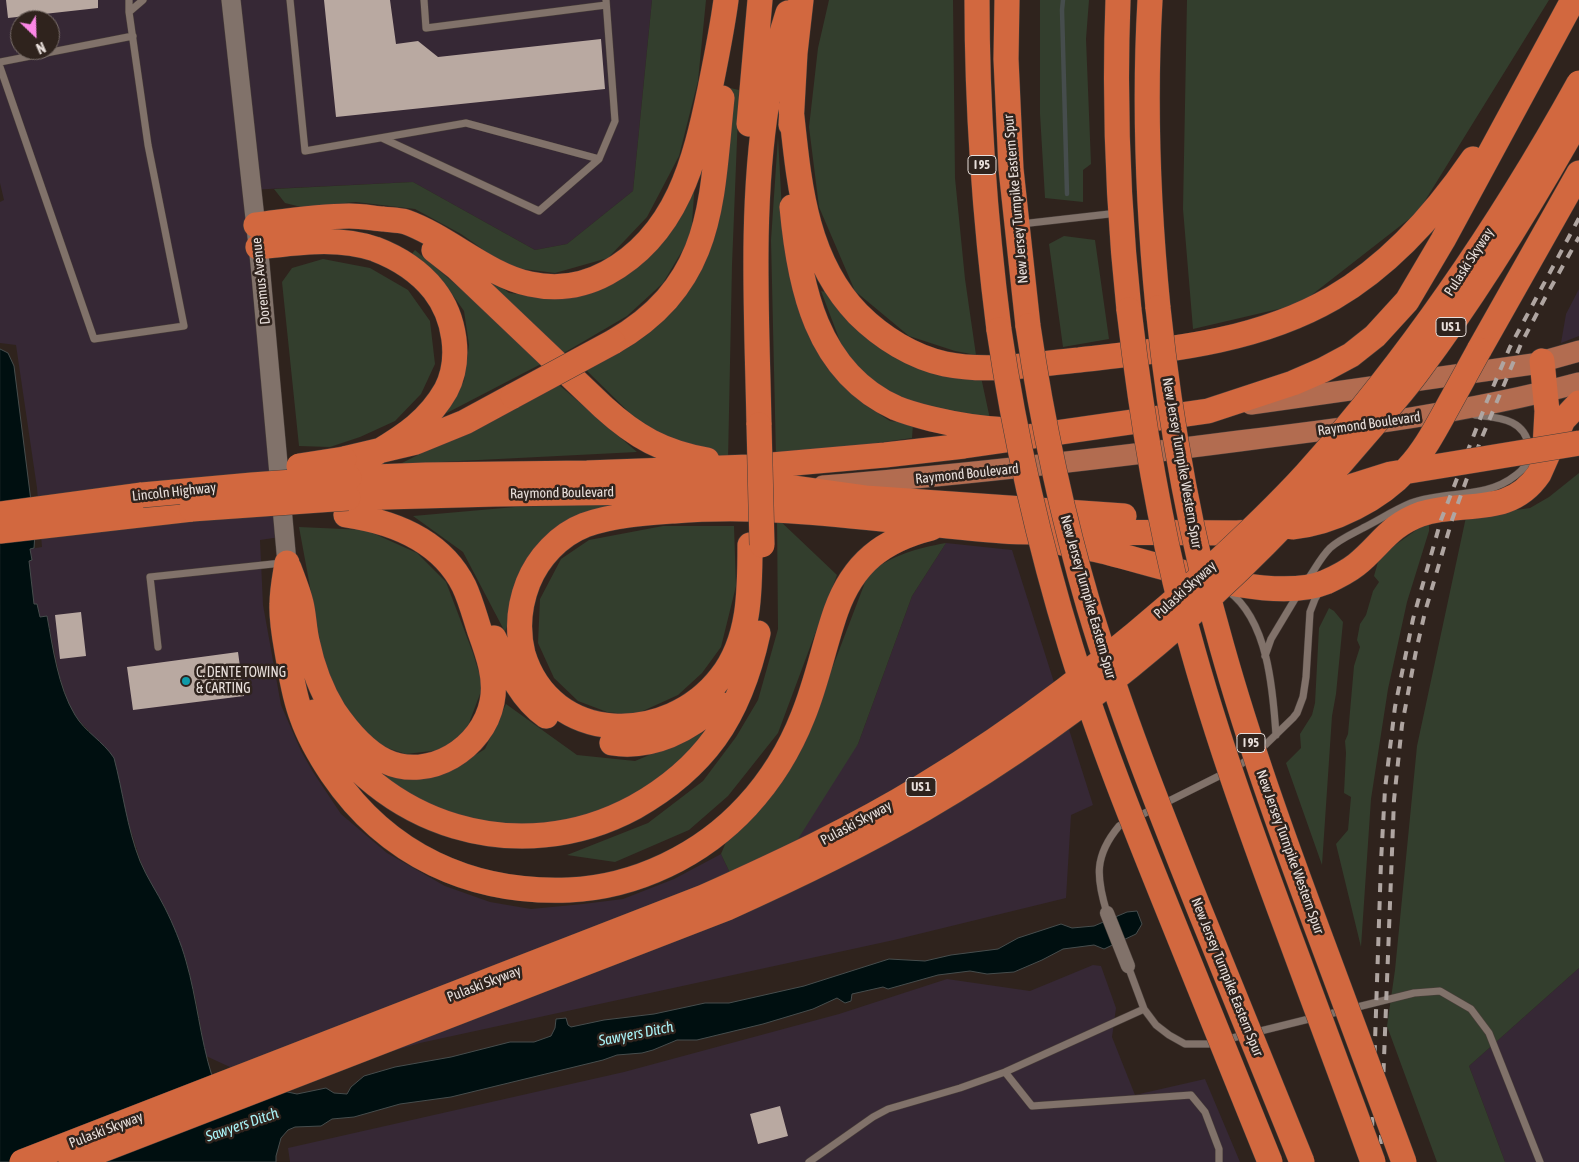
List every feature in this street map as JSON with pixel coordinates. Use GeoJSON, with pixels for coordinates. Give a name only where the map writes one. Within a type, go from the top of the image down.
{"type":"FeatureCollection","features":[{"type":"Feature","properties":{"kind":"highway"},"geometry":{"type":"LineString","coordinates":[[257,235],[340,217],[370,218],[404,222],[504,275],[528,284],[554,287],[571,286],[596,278],[614,269],[632,256],[655,233],[683,187],[697,146],[723,25],[726,0]]}},
{"type":"Feature","properties":{"kind":"highway"},"geometry":{"type":"LineString","coordinates":[[289,664],[308,702],[329,737],[363,774],[390,796],[430,817],[466,829],[500,835],[558,834],[602,822],[636,806],[670,784],[695,762],[719,730],[738,697],[756,639],[763,594],[756,545],[744,218],[750,110],[760,0]]}},
{"type":"Feature","properties":{"kind":"highway"},"geometry":{"type":"LineString","coordinates":[[753,426],[756,250],[760,163],[764,123],[776,51],[792,0]]}},
{"type":"Feature","properties":{"kind":"highway"},"geometry":{"type":"LineString","coordinates":[[801,0],[791,108],[789,166],[793,224],[798,260],[806,293],[815,320],[827,346],[841,367],[855,381],[870,393],[896,408],[910,413],[956,424],[993,429],[1068,431]]}},
{"type":"Feature","properties":{"kind":"highway","name":"New Jersey Turnpike Eastern Spur"},"geometry":{"type":"LineString","coordinates":[[976,0],[982,177],[999,330],[1014,420],[1039,535],[1066,632],[1086,693],[1144,848],[1270,1162]]}},
{"type":"Feature","properties":{"kind":"highway","name":"New Jersey Turnpike Eastern Spur"},"geometry":{"type":"LineString","coordinates":[[1007,0],[1006,59],[1011,169],[1016,225],[1039,398],[1060,498],[1089,607],[1115,690],[1161,813],[1302,1162]]}},
{"type":"Feature","properties":{"kind":"highway"},"geometry":{"type":"LineString","coordinates":[[1006,59],[1019,0]]}},
{"type":"Feature","properties":{"kind":"highway"},"geometry":{"type":"LineString","coordinates":[[1108,0],[1116,60]]}},
{"type":"Feature","properties":{"kind":"highway","name":"New Jersey Turnpike Western Spur"},"geometry":{"type":"LineString","coordinates":[[1118,0],[1116,120],[1120,213],[1140,401],[1159,509],[1182,613],[1223,751],[1373,1162]]}},
{"type":"Feature","properties":{"kind":"highway","name":"New Jersey Turnpike Western Spur"},"geometry":{"type":"LineString","coordinates":[[1150,0],[1148,142],[1151,220],[1158,308],[1166,381],[1183,482],[1196,544],[1221,645],[1251,743],[1274,811],[1404,1162]]}},
{"type":"Feature","properties":{"kind":"highway"},"geometry":{"type":"LineString","coordinates":[[791,108],[801,193],[809,227],[817,249],[825,269],[840,292],[858,314],[881,334],[922,357],[946,364],[962,366],[1007,367],[1160,350],[1220,340],[1287,320],[1335,297],[1387,258],[1436,208],[1475,156],[1504,110],[1566,0]]}},
{"type":"Feature","properties":{"kind":"highway"},"geometry":{"type":"LineString","coordinates":[[1208,411],[1285,386],[1323,370],[1351,355],[1363,346],[1397,313],[1444,240],[1573,0]]}},
{"type":"Feature","properties":{"kind":"highway"},"geometry":{"type":"LineString","coordinates":[[376,452],[416,442],[449,429],[512,396],[613,342],[641,324],[666,300],[685,274],[698,247],[708,216],[714,178],[724,74],[723,25]]}},
{"type":"Feature","properties":{"kind":"highway","name":"Pulaski Skyway"},"geometry":{"type":"LineString","coordinates":[[22,1162],[704,897],[850,828],[992,742],[1058,695],[1123,644],[1244,537],[1304,476],[1355,416],[1407,350],[1455,284],[1552,131],[1579,83]]}},
{"type":"Feature","properties":{"kind":"highway","name":"Pulaski Skyway"},"geometry":{"type":"LineString","coordinates":[[71,1162],[727,908],[776,886],[869,839],[925,808],[1019,748],[1104,687],[1189,616],[1293,521],[1405,387],[1450,328],[1512,236],[1579,119]]}},
{"type":"Feature","properties":{"kind":"highway"},"geometry":{"type":"LineString","coordinates":[[793,488],[865,498],[1011,510],[1214,521],[1277,527],[1293,521],[1313,523],[1348,510],[1378,493],[1415,460],[1429,439],[1579,173]]}},
{"type":"Feature","properties":{"kind":"highway"},"geometry":{"type":"LineString","coordinates":[[370,218],[412,237],[445,258],[613,416],[645,439],[677,453],[749,467]]}},
{"type":"Feature","properties":{"kind":"highway"},"geometry":{"type":"LineString","coordinates":[[257,235],[351,243],[387,254],[408,266],[430,285],[440,299],[449,320],[455,353],[451,377],[446,389],[433,408],[415,428],[376,452],[347,488],[377,521],[424,540],[450,564],[463,584],[490,665],[493,689],[493,701],[490,712],[477,736],[468,746],[458,754],[434,764],[410,767],[386,761],[366,749],[349,731],[333,709],[320,683],[310,655],[301,604],[287,563]]}},
{"type":"Feature","properties":{"kind":"highway"},"geometry":{"type":"LineString","coordinates":[[1542,361],[1547,412],[1546,443],[1542,467]]}},
{"type":"Feature","properties":{"kind":"highway"},"geometry":{"type":"LineString","coordinates":[[1006,531],[1109,552],[1211,579],[1270,588],[1314,585],[1356,566],[1391,530],[1412,518],[1436,511],[1479,507],[1508,500],[1528,487],[1542,467],[1564,420],[1579,403]]}},
{"type":"Feature","properties":{"kind":"highway","name":"Raymond Boulevard"},"geometry":{"type":"LineString","coordinates":[[347,488],[436,474],[631,472],[749,467],[885,455],[1208,411]]}},
{"type":"Feature","properties":{"kind":"highway"},"geometry":{"type":"LineString","coordinates":[[756,545],[750,578],[748,606],[739,642],[721,677],[702,697],[691,705],[655,722],[629,727],[606,726],[585,720],[558,705],[545,693],[535,679],[524,654],[520,636],[520,608],[534,570],[546,554],[569,533],[585,525],[618,517],[720,508],[775,509],[823,512],[1006,531],[1237,533],[1276,530],[1353,486],[1391,474],[1579,443]]}},
{"type":"Feature","properties":{"kind":"highway","name":"Lincoln Highway"},"geometry":{"type":"LineString","coordinates":[[0,514],[142,495],[243,485],[347,488]]}},
{"type":"Feature","properties":{"kind":"highway","name":"Raymond Boulevard"},"geometry":{"type":"LineString","coordinates":[[347,488],[468,494],[668,492],[793,488]]}},
{"type":"Feature","properties":{"kind":"highway","name":"Lincoln Highway"},"geometry":{"type":"LineString","coordinates":[[0,531],[192,509],[347,488]]}},
{"type":"Feature","properties":{"kind":"highway"},"geometry":{"type":"LineString","coordinates":[[287,563],[282,604],[295,696],[302,718],[329,769],[346,794],[367,818],[404,847],[460,875],[495,885],[527,889],[577,890],[613,884],[662,867],[692,851],[720,831],[747,807],[770,778],[797,731],[810,698],[840,599],[851,579],[865,561],[883,546],[913,533],[942,525]]}},
{"type":"Feature","properties":{"kind":"highway"},"geometry":{"type":"LineString","coordinates":[[468,595],[492,633],[519,688],[533,705],[561,726],[580,735],[603,742],[617,744],[647,742],[688,727],[720,702],[736,685],[748,666]]}},
{"type":"Feature","properties":{"kind":"main road","name":"Doremus Avenue"},"geometry":{"type":"LineString","coordinates":[[231,0],[257,235],[287,563]]}},
{"type":"Feature","properties":{"kind":"main road","name":"Raymond Boulevard"},"geometry":{"type":"LineString","coordinates":[[1208,411],[1542,361],[1579,351]]}},
{"type":"Feature","properties":{"kind":"main road","name":"Raymond Boulevard"},"geometry":{"type":"LineString","coordinates":[[793,488],[939,477],[1060,464],[1364,425],[1450,411],[1579,383]]}},
{"type":"Feature","properties":{"kind":"street"},"geometry":{"type":"LineString","coordinates":[[1107,913],[1128,966]]}},
{"type":"Feature","properties":{"kind":"lane"},"geometry":{"type":"LineString","coordinates":[[0,67],[94,339],[184,326],[148,145],[132,36],[129,0]]}},
{"type":"Feature","properties":{"kind":"lane"},"geometry":{"type":"LineString","coordinates":[[129,12],[143,0]]}},
{"type":"Feature","properties":{"kind":"lane"},"geometry":{"type":"LineString","coordinates":[[290,0],[305,151],[466,123],[599,159]]}},
{"type":"Feature","properties":{"kind":"lane"},"geometry":{"type":"LineString","coordinates":[[381,138],[539,211],[599,159],[615,121],[606,3],[426,28],[424,0]]}},
{"type":"Feature","properties":{"kind":"lane"},"geometry":{"type":"LineString","coordinates":[[0,62],[132,36]]}},
{"type":"Feature","properties":{"kind":"lane"},"geometry":{"type":"LineString","coordinates":[[1016,225],[1120,213]]}},
{"type":"Feature","properties":{"kind":"lane"},"geometry":{"type":"LineString","coordinates":[[1107,913],[1100,892],[1098,873],[1102,854],[1108,839],[1119,826],[1237,767],[1258,752],[1293,718],[1300,706],[1306,677],[1310,612],[1315,598],[1314,585],[1321,559],[1330,548],[1343,539],[1409,504],[1427,498],[1477,493],[1493,489],[1510,480],[1527,465],[1530,453],[1529,441],[1523,431],[1513,423],[1497,417],[1450,411]]}},
{"type":"Feature","properties":{"kind":"lane"},"geometry":{"type":"LineString","coordinates":[[158,646],[150,577],[287,563]]}},
{"type":"Feature","properties":{"kind":"lane"},"geometry":{"type":"LineString","coordinates":[[1211,579],[1232,594],[1248,612],[1261,638],[1274,705],[1276,735]]}},
{"type":"Feature","properties":{"kind":"lane"},"geometry":{"type":"LineString","coordinates":[[1265,656],[1271,639],[1314,585]]}},
{"type":"Feature","properties":{"kind":"lane"},"geometry":{"type":"LineString","coordinates":[[1128,966],[1144,1009],[1156,1025],[1185,1044],[1208,1044],[1414,993],[1440,991],[1471,1009],[1489,1033],[1540,1162]]}},
{"type":"Feature","properties":{"kind":"lane"},"geometry":{"type":"LineString","coordinates":[[808,1162],[873,1117],[888,1109],[960,1088],[1004,1072],[1144,1009]]}},
{"type":"Feature","properties":{"kind":"lane"},"geometry":{"type":"LineString","coordinates":[[1004,1072],[1032,1106],[1191,1095],[1205,1112],[1219,1149],[1219,1162]]}},
{"type":"Feature","properties":{"kind":"shaded area"},"geometry":{"type":"Polygon","coordinates":[[[0,0],[652,0],[633,191],[567,244],[535,250],[413,182],[248,190],[287,536],[260,540],[263,605],[281,705],[301,751],[341,814],[387,853],[445,886],[490,902],[531,909],[623,899],[674,879],[721,854],[730,873],[858,744],[912,596],[946,543],[1012,550],[1093,805],[1071,815],[1066,898],[894,940],[420,1043],[316,1074],[256,1079],[206,1056],[196,1000],[186,959],[165,907],[153,889],[141,862],[127,818],[90,732],[76,717],[68,701],[60,678],[47,616],[40,617],[37,604],[34,605],[29,561],[32,560],[30,549],[42,547],[37,488],[16,345],[0,343],[0,202],[4,200],[0,183],[0,0]]]}},
{"type":"Feature","properties":{"kind":"shaded area"},"geometry":{"type":"Polygon","coordinates":[[[1579,289],[1579,336],[1561,343],[1566,314],[1579,289]]]}},
{"type":"Feature","properties":{"kind":"shaded area"},"geometry":{"type":"Polygon","coordinates":[[[1093,965],[1101,966],[1116,1008],[1112,1037],[1135,1095],[1205,1079],[1240,1162],[290,1162],[288,1148],[624,1072],[839,1014],[947,979],[1030,991],[1093,965]]]}},
{"type":"Feature","properties":{"kind":"shaded area"},"geometry":{"type":"Polygon","coordinates":[[[1579,968],[1579,1162],[1505,1162],[1469,1066],[1579,968]]]}},
{"type":"Feature","properties":{"kind":"green space"},"geometry":{"type":"Polygon","coordinates":[[[652,0],[706,0],[698,81],[679,156],[647,217],[608,258],[555,273],[508,267],[461,234],[415,209],[356,202],[301,207],[285,203],[274,189],[413,182],[535,250],[567,244],[633,191],[652,0]]]}},
{"type":"Feature","properties":{"kind":"green space"},"geometry":{"type":"Polygon","coordinates":[[[829,0],[953,0],[955,178],[965,279],[976,355],[955,351],[909,336],[855,291],[819,207],[809,127],[818,48],[829,0]]]}},
{"type":"Feature","properties":{"kind":"green space"},"geometry":{"type":"Polygon","coordinates":[[[1040,0],[1089,0],[1086,39],[1091,164],[1083,170],[1083,202],[1045,198],[1040,114],[1040,0]]]}},
{"type":"Feature","properties":{"kind":"green space"},"geometry":{"type":"Polygon","coordinates":[[[1187,0],[1549,0],[1418,212],[1300,304],[1193,329],[1183,209],[1187,0]]]}},
{"type":"Feature","properties":{"kind":"green space"},"geometry":{"type":"Polygon","coordinates":[[[730,88],[739,90],[732,265],[728,461],[643,426],[584,368],[704,256],[730,88]]]}},
{"type":"Feature","properties":{"kind":"green space"},"geometry":{"type":"Polygon","coordinates":[[[778,137],[784,248],[812,341],[828,369],[865,405],[890,421],[913,424],[912,438],[776,457],[771,240],[778,137]]]}},
{"type":"Feature","properties":{"kind":"green space"},"geometry":{"type":"Polygon","coordinates":[[[695,182],[691,236],[663,283],[627,316],[562,354],[476,277],[477,268],[509,293],[560,298],[613,281],[695,182]]]}},
{"type":"Feature","properties":{"kind":"green space"},"geometry":{"type":"Polygon","coordinates":[[[1064,236],[1095,240],[1109,339],[1063,347],[1049,244],[1064,236]]]}},
{"type":"Feature","properties":{"kind":"green space"},"geometry":{"type":"Polygon","coordinates":[[[415,250],[461,289],[541,364],[441,416],[464,381],[469,345],[464,311],[442,280],[410,256],[415,250]]]}},
{"type":"Feature","properties":{"kind":"green space"},"geometry":{"type":"Polygon","coordinates":[[[323,259],[370,268],[408,290],[430,321],[435,364],[421,394],[395,421],[360,437],[330,447],[299,446],[282,282],[292,268],[323,259]]]}},
{"type":"Feature","properties":{"kind":"green space"},"geometry":{"type":"Polygon","coordinates":[[[821,291],[830,293],[866,333],[981,377],[990,419],[948,414],[904,399],[868,380],[843,349],[821,291]]]}},
{"type":"Feature","properties":{"kind":"green space"},"geometry":{"type":"Polygon","coordinates":[[[558,384],[637,452],[400,464],[558,384]]]}},
{"type":"Feature","properties":{"kind":"green space"},"geometry":{"type":"Polygon","coordinates":[[[1579,473],[1579,968],[1469,1066],[1505,1162],[1437,1162],[1387,1026],[1395,970],[1417,746],[1466,517],[1530,508],[1549,497],[1579,473]]]}},
{"type":"Feature","properties":{"kind":"green space"},"geometry":{"type":"Polygon","coordinates":[[[625,504],[521,579],[505,632],[463,552],[413,516],[515,507],[625,504]]]}},
{"type":"Feature","properties":{"kind":"green space"},"geometry":{"type":"Polygon","coordinates":[[[777,518],[837,575],[778,733],[728,796],[689,830],[615,862],[567,855],[648,823],[703,781],[736,737],[758,700],[778,629],[777,518]]]}},
{"type":"Feature","properties":{"kind":"green space"},"geometry":{"type":"Polygon","coordinates":[[[1429,521],[1429,531],[1407,602],[1388,689],[1371,799],[1361,947],[1336,844],[1348,830],[1351,797],[1344,793],[1345,741],[1348,734],[1354,666],[1360,647],[1357,640],[1360,624],[1366,615],[1373,591],[1379,582],[1374,576],[1378,562],[1391,548],[1429,521]]]}},
{"type":"Feature","properties":{"kind":"green space"},"geometry":{"type":"Polygon","coordinates":[[[663,526],[734,526],[736,586],[721,647],[702,673],[678,695],[634,715],[607,712],[578,701],[554,678],[538,643],[540,599],[561,559],[589,540],[663,526]]]}},
{"type":"Feature","properties":{"kind":"green space"},"geometry":{"type":"Polygon","coordinates":[[[299,527],[366,530],[417,553],[446,582],[473,653],[483,686],[466,731],[440,750],[406,754],[375,744],[352,725],[324,663],[299,527]]]}},
{"type":"Feature","properties":{"kind":"green space"},"geometry":{"type":"Polygon","coordinates":[[[946,543],[912,596],[858,744],[798,839],[730,873],[721,854],[726,842],[768,801],[799,755],[869,572],[906,553],[946,543]]]}},
{"type":"Feature","properties":{"kind":"green space"},"geometry":{"type":"Polygon","coordinates":[[[1329,608],[1343,622],[1332,716],[1322,865],[1286,763],[1301,748],[1300,734],[1312,715],[1315,703],[1319,628],[1329,608]]]}},
{"type":"Feature","properties":{"kind":"green space"},"geometry":{"type":"Polygon","coordinates":[[[506,704],[577,755],[635,761],[709,730],[669,772],[626,805],[562,824],[481,827],[412,801],[382,775],[410,780],[453,769],[485,749],[506,704]]]}},
{"type":"Feature","properties":{"kind":"water","name":"Sawyers Ditch"},"geometry":{"type":"Polygon","coordinates":[[[0,349],[8,353],[14,366],[35,533],[34,548],[30,549],[32,560],[29,561],[34,604],[37,604],[40,617],[47,616],[60,680],[69,704],[79,721],[105,746],[114,758],[128,823],[136,848],[143,867],[171,920],[184,954],[212,1076],[297,1094],[326,1088],[334,1093],[347,1094],[351,1087],[364,1076],[395,1067],[451,1057],[510,1042],[534,1042],[551,1036],[555,1028],[556,1019],[566,1018],[568,1025],[571,1027],[604,1020],[654,1014],[705,1003],[729,1003],[804,986],[889,959],[925,961],[951,955],[998,949],[1018,938],[1061,924],[1072,928],[1094,926],[1127,912],[1137,911],[1142,924],[1136,934],[1104,949],[1094,945],[1063,949],[1014,972],[987,974],[970,971],[938,975],[888,989],[883,987],[852,994],[851,1001],[845,1003],[837,998],[813,1009],[763,1024],[697,1040],[677,1040],[642,1053],[617,1055],[451,1097],[400,1104],[354,1117],[332,1119],[321,1126],[295,1127],[288,1130],[281,1138],[276,1162],[0,1162],[0,349]]]}},
{"type":"Feature","properties":{"kind":"building"},"geometry":{"type":"Polygon","coordinates":[[[6,0],[98,0],[98,8],[60,12],[60,10],[10,10],[10,18],[8,18],[6,0]]]}},
{"type":"Feature","properties":{"kind":"building"},"geometry":{"type":"Polygon","coordinates":[[[324,0],[390,0],[396,44],[418,41],[438,57],[601,39],[605,89],[336,117],[324,0]]]}},
{"type":"Feature","properties":{"kind":"building"},"geometry":{"type":"Polygon","coordinates":[[[81,612],[86,656],[60,659],[55,615],[81,612]]]}},
{"type":"Feature","properties":{"kind":"building","name":"C. DENTE TOWING & CARTING"},"geometry":{"type":"Polygon","coordinates":[[[238,652],[244,696],[133,710],[127,667],[238,652]]]}},
{"type":"Feature","properties":{"kind":"building"},"geometry":{"type":"Polygon","coordinates":[[[780,1106],[788,1136],[758,1144],[750,1114],[780,1106]]]}},
{"type":"Feature","properties":{"kind":"waterway"},"geometry":{"type":"LineString","coordinates":[[1063,0],[1067,194]]}},
{"type":"Feature","properties":{"kind":"railway"},"geometry":{"type":"LineString","coordinates":[[1371,1162],[1385,789],[1395,707],[1413,619],[1441,520],[1487,401],[1510,347],[1579,218]]}},
{"type":"Feature","properties":{"kind":"railway"},"geometry":{"type":"LineString","coordinates":[[1380,1162],[1394,800],[1402,725],[1416,651],[1425,612],[1452,520],[1480,442],[1521,344],[1579,237]]}},
{"type":"Feature","properties":{"kind":"place","name":"C. DENTE TOWING & CARTING"},"geometry":{"type":"Point","coordinates":[186,681]}}]}
